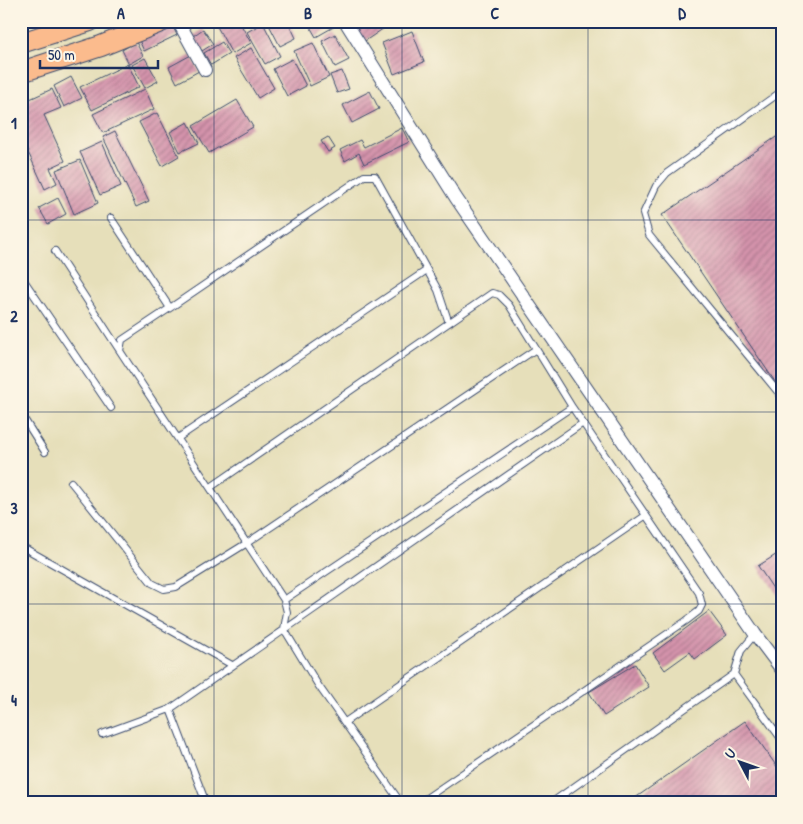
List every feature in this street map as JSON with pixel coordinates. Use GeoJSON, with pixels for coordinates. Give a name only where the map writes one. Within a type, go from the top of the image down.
{"type":"FeatureCollection","features":[{"type":"Feature","properties":{"kind":"highway"},"geometry":{"type":"LineString","coordinates":[[21,43],[90,21]]}},
{"type":"Feature","properties":{"kind":"highway"},"geometry":{"type":"LineString","coordinates":[[21,72],[101,46],[162,21]]}},
{"type":"Feature","properties":{"kind":"street"},"geometry":{"type":"LineString","coordinates":[[178,21],[206,70]]}},
{"type":"Feature","properties":{"kind":"street"},"geometry":{"type":"LineString","coordinates":[[345,21],[456,198],[755,634],[782,670]]}},
{"type":"Feature","properties":{"kind":"lane"},"geometry":{"type":"LineString","coordinates":[[782,91],[667,173],[656,186],[643,214],[649,235],[782,397]]}},
{"type":"Feature","properties":{"kind":"lane"},"geometry":{"type":"LineString","coordinates":[[120,351],[122,340],[364,176],[375,176],[438,290],[449,323]]}},
{"type":"Feature","properties":{"kind":"lane"},"geometry":{"type":"LineString","coordinates":[[111,218],[170,308]]}},
{"type":"Feature","properties":{"kind":"lane"},"geometry":{"type":"LineString","coordinates":[[55,251],[284,600],[287,612],[284,630],[318,685],[401,803]]}},
{"type":"Feature","properties":{"kind":"lane"},"geometry":{"type":"LineString","coordinates":[[178,438],[427,270]]}},
{"type":"Feature","properties":{"kind":"lane"},"geometry":{"type":"LineString","coordinates":[[21,276],[111,408]]}},
{"type":"Feature","properties":{"kind":"lane"},"geometry":{"type":"LineString","coordinates":[[211,487],[492,294],[499,295],[509,305],[572,407],[699,593],[702,605],[699,611],[419,803]]}},
{"type":"Feature","properties":{"kind":"lane"},"geometry":{"type":"LineString","coordinates":[[71,482],[152,582],[164,589],[176,588],[247,543],[536,349]]}},
{"type":"Feature","properties":{"kind":"lane"},"geometry":{"type":"LineString","coordinates":[[284,600],[572,407]]}},
{"type":"Feature","properties":{"kind":"lane"},"geometry":{"type":"LineString","coordinates":[[21,414],[45,452]]}},
{"type":"Feature","properties":{"kind":"lane"},"geometry":{"type":"LineString","coordinates":[[102,734],[170,710],[583,423]]}},
{"type":"Feature","properties":{"kind":"lane"},"geometry":{"type":"LineString","coordinates":[[345,722],[645,516]]}},
{"type":"Feature","properties":{"kind":"lane"},"geometry":{"type":"LineString","coordinates":[[21,546],[232,666]]}},
{"type":"Feature","properties":{"kind":"lane"},"geometry":{"type":"LineString","coordinates":[[551,803],[734,674],[741,652],[755,634]]}},
{"type":"Feature","properties":{"kind":"lane"},"geometry":{"type":"LineString","coordinates":[[734,674],[782,740]]}},
{"type":"Feature","properties":{"kind":"lane"},"geometry":{"type":"LineString","coordinates":[[170,710],[206,803]]}},
{"type":"Feature","properties":{"kind":"building"},"geometry":{"type":"Polygon","coordinates":[[[170,21],[177,35],[144,51],[137,36],[170,21]]]}},
{"type":"Feature","properties":{"kind":"building"},"geometry":{"type":"Polygon","coordinates":[[[214,21],[239,21],[251,43],[232,54],[214,21]]]}},
{"type":"Feature","properties":{"kind":"building"},"geometry":{"type":"Polygon","coordinates":[[[267,21],[288,21],[296,38],[280,46],[267,21]]]}},
{"type":"Feature","properties":{"kind":"building"},"geometry":{"type":"Polygon","coordinates":[[[311,21],[335,21],[337,25],[316,37],[308,23],[311,21]]]}},
{"type":"Feature","properties":{"kind":"building"},"geometry":{"type":"Polygon","coordinates":[[[368,21],[388,21],[390,24],[365,41],[357,29],[368,21]]]}},
{"type":"Feature","properties":{"kind":"building"},"geometry":{"type":"Polygon","coordinates":[[[263,23],[280,56],[265,64],[247,32],[263,23]]]}},
{"type":"Feature","properties":{"kind":"building"},"geometry":{"type":"Polygon","coordinates":[[[203,29],[213,44],[202,51],[193,36],[203,29]]]}},
{"type":"Feature","properties":{"kind":"building"},"geometry":{"type":"Polygon","coordinates":[[[412,31],[424,62],[394,74],[382,43],[412,31]]]}},
{"type":"Feature","properties":{"kind":"building"},"geometry":{"type":"Polygon","coordinates":[[[335,34],[349,60],[335,67],[322,41],[335,34]]]}},
{"type":"Feature","properties":{"kind":"building"},"geometry":{"type":"Polygon","coordinates":[[[136,42],[143,56],[129,64],[122,50],[136,42]]]}},
{"type":"Feature","properties":{"kind":"building"},"geometry":{"type":"Polygon","coordinates":[[[222,42],[229,54],[211,65],[204,53],[222,42]]]}},
{"type":"Feature","properties":{"kind":"building"},"geometry":{"type":"Polygon","coordinates":[[[313,43],[329,77],[310,86],[294,51],[313,43]]]}},
{"type":"Feature","properties":{"kind":"building"},"geometry":{"type":"Polygon","coordinates":[[[251,48],[274,88],[258,98],[234,58],[251,48]]]}},
{"type":"Feature","properties":{"kind":"building"},"geometry":{"type":"Polygon","coordinates":[[[191,55],[199,71],[177,83],[169,67],[191,55]]]}},
{"type":"Feature","properties":{"kind":"building"},"geometry":{"type":"Polygon","coordinates":[[[145,58],[158,81],[145,88],[132,65],[145,58]]]}},
{"type":"Feature","properties":{"kind":"building"},"geometry":{"type":"Polygon","coordinates":[[[292,59],[306,86],[287,96],[273,69],[292,59]]]}},
{"type":"Feature","properties":{"kind":"building"},"geometry":{"type":"Polygon","coordinates":[[[128,64],[139,87],[92,110],[80,87],[128,64]]]}},
{"type":"Feature","properties":{"kind":"building"},"geometry":{"type":"Polygon","coordinates":[[[342,71],[349,89],[337,93],[330,75],[342,71]]]}},
{"type":"Feature","properties":{"kind":"building"},"geometry":{"type":"Polygon","coordinates":[[[71,77],[82,98],[64,107],[54,86],[71,77]]]}},
{"type":"Feature","properties":{"kind":"building"},"geometry":{"type":"Polygon","coordinates":[[[52,89],[61,108],[44,115],[65,161],[50,168],[57,183],[45,189],[21,137],[21,103],[52,89]]]}},
{"type":"Feature","properties":{"kind":"building"},"geometry":{"type":"Polygon","coordinates":[[[145,89],[154,109],[103,133],[93,114],[145,89]]]}},
{"type":"Feature","properties":{"kind":"building"},"geometry":{"type":"Polygon","coordinates":[[[370,91],[379,109],[352,123],[343,105],[370,91]]]}},
{"type":"Feature","properties":{"kind":"building"},"geometry":{"type":"Polygon","coordinates":[[[237,100],[253,127],[209,153],[193,126],[237,100]]]}},
{"type":"Feature","properties":{"kind":"building"},"geometry":{"type":"Polygon","coordinates":[[[157,113],[179,156],[162,166],[139,122],[157,113]]]}},
{"type":"Feature","properties":{"kind":"building"},"geometry":{"type":"Polygon","coordinates":[[[188,122],[199,143],[180,152],[170,132],[188,122]]]}},
{"type":"Feature","properties":{"kind":"building"},"geometry":{"type":"Polygon","coordinates":[[[402,128],[409,142],[364,164],[359,153],[345,161],[340,150],[360,140],[364,147],[402,128]]]}},
{"type":"Feature","properties":{"kind":"building"},"geometry":{"type":"Polygon","coordinates":[[[115,131],[149,201],[136,207],[103,137],[115,131]]]}},
{"type":"Feature","properties":{"kind":"building"},"geometry":{"type":"Polygon","coordinates":[[[782,133],[782,392],[662,215],[782,133]]]}},
{"type":"Feature","properties":{"kind":"building"},"geometry":{"type":"Polygon","coordinates":[[[328,137],[335,148],[328,152],[321,141],[328,137]]]}},
{"type":"Feature","properties":{"kind":"building"},"geometry":{"type":"Polygon","coordinates":[[[102,142],[121,186],[100,195],[80,152],[102,142]]]}},
{"type":"Feature","properties":{"kind":"building"},"geometry":{"type":"Polygon","coordinates":[[[80,160],[98,203],[74,214],[56,170],[80,160]]]}},
{"type":"Feature","properties":{"kind":"building"},"geometry":{"type":"Polygon","coordinates":[[[58,198],[66,214],[48,224],[39,208],[58,198]]]}},
{"type":"Feature","properties":{"kind":"building"},"geometry":{"type":"Polygon","coordinates":[[[782,551],[782,602],[758,566],[782,551]]]}},
{"type":"Feature","properties":{"kind":"building"},"geometry":{"type":"Polygon","coordinates":[[[709,611],[727,635],[695,659],[690,652],[665,670],[653,653],[709,611]]]}},
{"type":"Feature","properties":{"kind":"building"},"geometry":{"type":"Polygon","coordinates":[[[635,664],[649,687],[604,716],[589,692],[635,664]]]}},
{"type":"Feature","properties":{"kind":"building"},"geometry":{"type":"Polygon","coordinates":[[[745,721],[782,774],[782,803],[628,803],[745,721]]]}}]}
